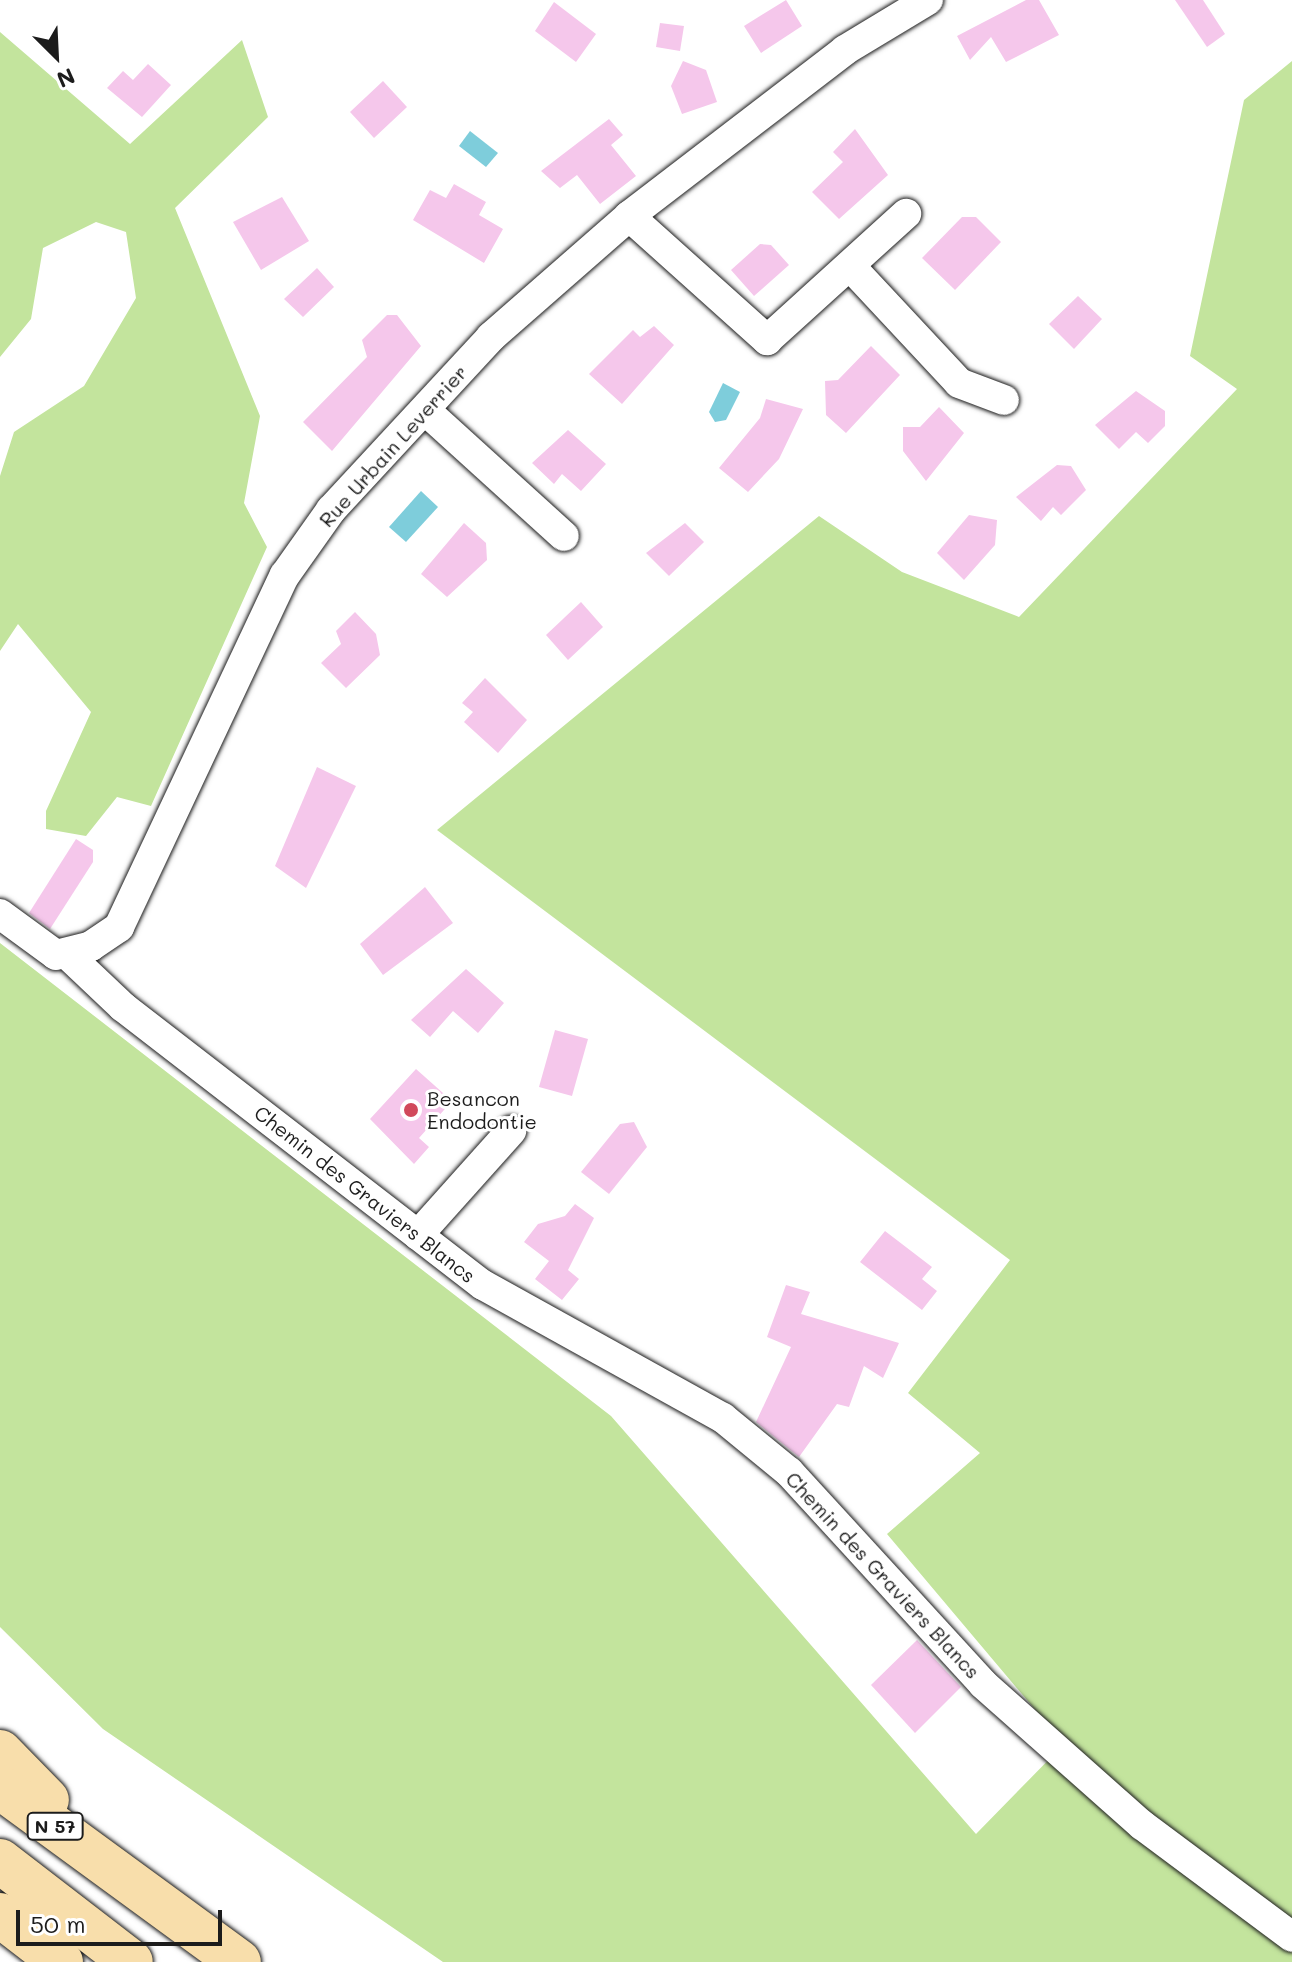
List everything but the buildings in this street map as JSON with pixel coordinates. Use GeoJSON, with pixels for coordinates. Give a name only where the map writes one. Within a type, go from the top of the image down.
{"type":"FeatureCollection","features":[{"type":"Feature","properties":{"kind":"highway"},"geometry":{"type":"LineString","coordinates":[[0,1752],[111,1864]]}},
{"type":"Feature","properties":{"kind":"highway","name":"N 57"},"geometry":{"type":"LineString","coordinates":[[0,1787],[111,1864],[239,1962]]}},
{"type":"Feature","properties":{"kind":"highway"},"geometry":{"type":"LineString","coordinates":[[0,1861],[131,1962]]}},
{"type":"Feature","properties":{"kind":"highway"},"geometry":{"type":"LineString","coordinates":[[0,1915],[61,1962]]}},
{"type":"Feature","properties":{"kind":"street","name":"Rue Urbain Leverrier"},"geometry":{"type":"LineString","coordinates":[[69,956],[119,927],[142,890],[285,575],[331,510],[426,411],[491,337],[629,216],[845,50],[928,0]]}},
{"type":"Feature","properties":{"kind":"street"},"geometry":{"type":"LineString","coordinates":[[629,216],[767,340],[906,214]]}},
{"type":"Feature","properties":{"kind":"street"},"geometry":{"type":"LineString","coordinates":[[851,267],[959,383],[1004,400]]}},
{"type":"Feature","properties":{"kind":"street"},"geometry":{"type":"LineString","coordinates":[[426,411],[564,536]]}},
{"type":"Feature","properties":{"kind":"street"},"geometry":{"type":"LineString","coordinates":[[0,914],[41,949],[69,956]]}},
{"type":"Feature","properties":{"kind":"street","name":"Chemin des Graviers Blancs"},"geometry":{"type":"LineString","coordinates":[[69,956],[123,1007],[418,1235],[537,1320],[723,1418],[812,1495],[983,1684],[1142,1825],[1292,1937]]}},
{"type":"Feature","properties":{"kind":"street"},"geometry":{"type":"LineString","coordinates":[[418,1235],[511,1131]]}},
{"type":"Feature","properties":{"kind":"green space"},"geometry":{"type":"Polygon","coordinates":[[[0,32],[130,144],[242,40],[268,117],[175,208],[260,416],[244,503],[267,547],[151,806],[117,797],[86,836],[46,829],[46,811],[91,712],[18,624],[0,651],[0,476],[14,432],[84,386],[136,298],[126,232],[96,222],[43,248],[31,319],[0,357],[0,32]]]}},
{"type":"Feature","properties":{"kind":"green space"},"geometry":{"type":"Polygon","coordinates":[[[1292,61],[1292,1962],[443,1962],[103,1729],[0,1627],[0,943],[611,1416],[976,1834],[1064,1744],[887,1534],[980,1453],[908,1393],[1010,1260],[437,830],[819,516],[902,572],[1019,617],[1237,389],[1190,356],[1244,100],[1292,61]]]}},
{"type":"Feature","properties":{"kind":"water"},"geometry":{"type":"Polygon","coordinates":[[[470,131],[498,153],[486,167],[459,146],[470,131]]]}},
{"type":"Feature","properties":{"kind":"water"},"geometry":{"type":"Polygon","coordinates":[[[723,383],[740,392],[726,420],[715,422],[709,412],[723,383]]]}},
{"type":"Feature","properties":{"kind":"water"},"geometry":{"type":"Polygon","coordinates":[[[421,491],[438,507],[406,542],[389,527],[421,491]]]}},
{"type":"Feature","properties":{"kind":"place","name":"Besancon Endodontie"},"geometry":{"type":"Point","coordinates":[411,1110]}}]}
